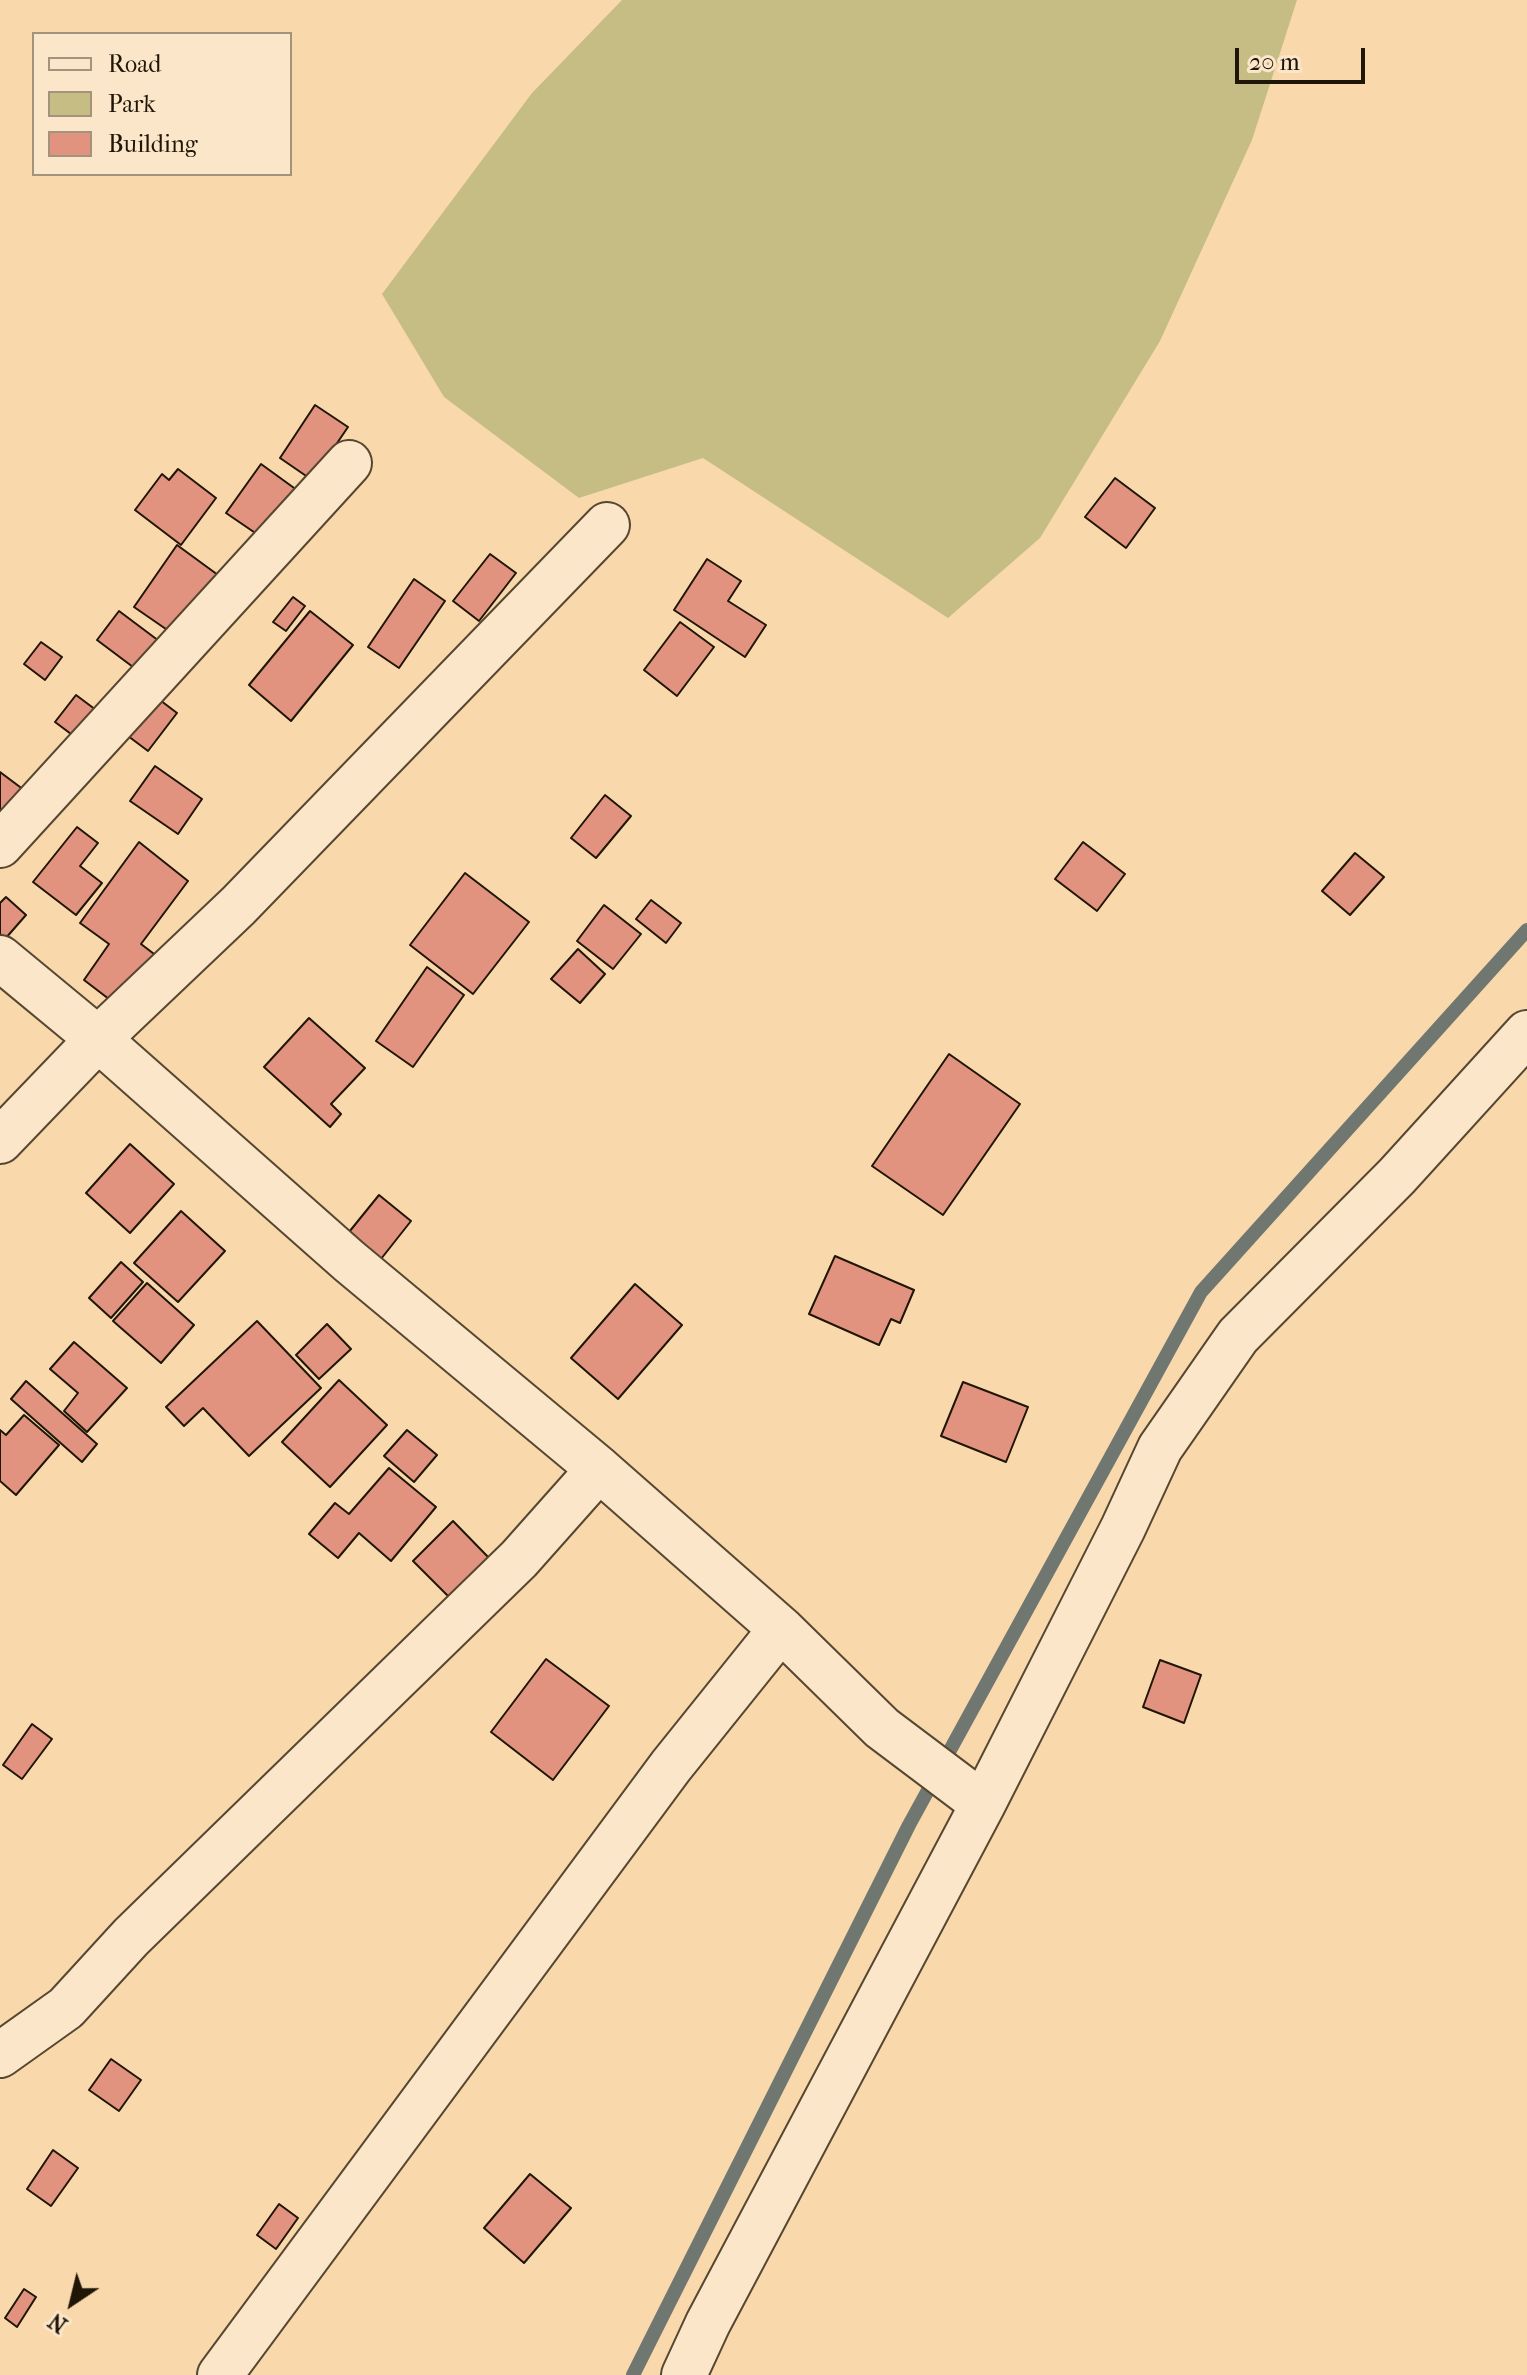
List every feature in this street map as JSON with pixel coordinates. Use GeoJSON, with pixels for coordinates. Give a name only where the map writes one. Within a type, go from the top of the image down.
{"type":"FeatureCollection","features":[{"type":"Feature","properties":{"kind":"street"},"geometry":{"type":"LineString","coordinates":[[0,845],[349,463]]}},
{"type":"Feature","properties":{"kind":"street"},"geometry":{"type":"LineString","coordinates":[[0,1141],[98,1039],[238,906],[607,525]]}},
{"type":"Feature","properties":{"kind":"street"},"geometry":{"type":"LineString","coordinates":[[0,958],[98,1039],[349,1261],[599,1469],[781,1629],[882,1728],[974,1798]]}},
{"type":"Feature","properties":{"kind":"street"},"geometry":{"type":"LineString","coordinates":[[684,2375],[974,1798],[1123,1528],[1160,1448],[1238,1336],[1397,1176],[1527,1033]]}},
{"type":"Feature","properties":{"kind":"street"},"geometry":{"type":"LineString","coordinates":[[0,2055],[66,2008],[131,1937],[519,1559],[599,1469]]}},
{"type":"Feature","properties":{"kind":"street"},"geometry":{"type":"LineString","coordinates":[[220,2375],[671,1766],[781,1629]]}},
{"type":"Feature","properties":{"kind":"green space"},"geometry":{"type":"Polygon","coordinates":[[[622,0],[1297,0],[1252,140],[1160,341],[1040,538],[948,618],[703,458],[579,498],[444,397],[382,294],[532,93],[622,0]]]}},
{"type":"Feature","properties":{"kind":"building"},"geometry":{"type":"Polygon","coordinates":[[[315,405],[348,427],[312,480],[280,458],[315,405]]]}},
{"type":"Feature","properties":{"kind":"building"},"geometry":{"type":"Polygon","coordinates":[[[261,464],[301,493],[267,541],[226,513],[261,464]]]}},
{"type":"Feature","properties":{"kind":"building"},"geometry":{"type":"Polygon","coordinates":[[[178,469],[216,498],[181,545],[135,510],[162,474],[169,480],[178,469]]]}},
{"type":"Feature","properties":{"kind":"building"},"geometry":{"type":"Polygon","coordinates":[[[1115,478],[1155,508],[1126,548],[1085,517],[1115,478]]]}},
{"type":"Feature","properties":{"kind":"building"},"geometry":{"type":"Polygon","coordinates":[[[177,545],[218,575],[176,636],[134,607],[177,545]]]}},
{"type":"Feature","properties":{"kind":"building"},"geometry":{"type":"Polygon","coordinates":[[[490,554],[516,573],[479,621],[453,601],[490,554]]]}},
{"type":"Feature","properties":{"kind":"building"},"geometry":{"type":"Polygon","coordinates":[[[707,559],[741,581],[728,601],[766,625],[745,657],[674,610],[707,559]]]}},
{"type":"Feature","properties":{"kind":"building"},"geometry":{"type":"Polygon","coordinates":[[[414,579],[445,601],[399,668],[368,647],[414,579]]]}},
{"type":"Feature","properties":{"kind":"building"},"geometry":{"type":"Polygon","coordinates":[[[293,597],[305,606],[286,631],[273,622],[293,597]]]}},
{"type":"Feature","properties":{"kind":"building"},"geometry":{"type":"Polygon","coordinates":[[[119,611],[159,641],[137,670],[97,640],[119,611]]]}},
{"type":"Feature","properties":{"kind":"building"},"geometry":{"type":"Polygon","coordinates":[[[310,611],[353,645],[291,721],[249,685],[310,611]]]}},
{"type":"Feature","properties":{"kind":"building"},"geometry":{"type":"Polygon","coordinates":[[[680,622],[714,647],[677,696],[644,670],[680,622]]]}},
{"type":"Feature","properties":{"kind":"building"},"geometry":{"type":"Polygon","coordinates":[[[41,642],[62,657],[45,680],[24,664],[41,642]]]}},
{"type":"Feature","properties":{"kind":"building"},"geometry":{"type":"Polygon","coordinates":[[[152,694],[177,713],[148,751],[124,733],[152,694]]]}},
{"type":"Feature","properties":{"kind":"building"},"geometry":{"type":"Polygon","coordinates":[[[76,695],[108,719],[87,746],[55,722],[76,695]]]}},
{"type":"Feature","properties":{"kind":"building"},"geometry":{"type":"Polygon","coordinates":[[[155,766],[202,799],[178,834],[130,801],[155,766]]]}},
{"type":"Feature","properties":{"kind":"building"},"geometry":{"type":"Polygon","coordinates":[[[0,772],[24,790],[0,822],[0,772]]]}},
{"type":"Feature","properties":{"kind":"building"},"geometry":{"type":"Polygon","coordinates":[[[605,795],[631,816],[596,858],[571,838],[605,795]]]}},
{"type":"Feature","properties":{"kind":"building"},"geometry":{"type":"Polygon","coordinates":[[[77,827],[98,843],[80,866],[102,883],[76,915],[33,882],[77,827]]]}},
{"type":"Feature","properties":{"kind":"building"},"geometry":{"type":"Polygon","coordinates":[[[139,842],[188,881],[141,944],[158,957],[122,1009],[84,980],[109,944],[80,923],[139,842]]]}},
{"type":"Feature","properties":{"kind":"building"},"geometry":{"type":"Polygon","coordinates":[[[1083,842],[1125,874],[1097,911],[1055,879],[1083,842]]]}},
{"type":"Feature","properties":{"kind":"building"},"geometry":{"type":"Polygon","coordinates":[[[1355,853],[1384,877],[1350,915],[1322,891],[1355,853]]]}},
{"type":"Feature","properties":{"kind":"building"},"geometry":{"type":"Polygon","coordinates":[[[465,873],[529,922],[473,994],[410,945],[465,873]]]}},
{"type":"Feature","properties":{"kind":"building"},"geometry":{"type":"Polygon","coordinates":[[[6,897],[26,915],[5,939],[0,934],[0,903],[6,897]]]}},
{"type":"Feature","properties":{"kind":"building"},"geometry":{"type":"Polygon","coordinates":[[[651,900],[681,923],[666,943],[636,919],[651,900]]]}},
{"type":"Feature","properties":{"kind":"building"},"geometry":{"type":"Polygon","coordinates":[[[604,905],[641,934],[613,969],[577,941],[604,905]]]}},
{"type":"Feature","properties":{"kind":"building"},"geometry":{"type":"Polygon","coordinates":[[[578,949],[605,974],[580,1003],[551,979],[578,949]]]}},
{"type":"Feature","properties":{"kind":"building"},"geometry":{"type":"Polygon","coordinates":[[[427,967],[464,995],[413,1067],[376,1041],[427,967]]]}},
{"type":"Feature","properties":{"kind":"building"},"geometry":{"type":"Polygon","coordinates":[[[309,1018],[365,1068],[331,1104],[341,1114],[330,1127],[264,1067],[309,1018]]]}},
{"type":"Feature","properties":{"kind":"building"},"geometry":{"type":"Polygon","coordinates":[[[949,1054],[1020,1104],[943,1215],[872,1166],[949,1054]]]}},
{"type":"Feature","properties":{"kind":"building"},"geometry":{"type":"Polygon","coordinates":[[[130,1144],[174,1184],[130,1233],[86,1193],[130,1144]]]}},
{"type":"Feature","properties":{"kind":"building"},"geometry":{"type":"Polygon","coordinates":[[[379,1195],[411,1221],[377,1264],[345,1237],[379,1195]]]}},
{"type":"Feature","properties":{"kind":"building"},"geometry":{"type":"Polygon","coordinates":[[[181,1211],[225,1251],[178,1302],[134,1263],[181,1211]]]}},
{"type":"Feature","properties":{"kind":"building"},"geometry":{"type":"Polygon","coordinates":[[[835,1256],[914,1290],[900,1323],[891,1319],[879,1345],[809,1314],[835,1256]]]}},
{"type":"Feature","properties":{"kind":"building"},"geometry":{"type":"Polygon","coordinates":[[[121,1262],[143,1282],[111,1318],[89,1298],[121,1262]]]}},
{"type":"Feature","properties":{"kind":"building"},"geometry":{"type":"Polygon","coordinates":[[[147,1283],[194,1325],[161,1363],[113,1321],[147,1283]]]}},
{"type":"Feature","properties":{"kind":"building"},"geometry":{"type":"Polygon","coordinates":[[[635,1284],[682,1325],[618,1399],[571,1358],[635,1284]]]}},
{"type":"Feature","properties":{"kind":"building"},"geometry":{"type":"Polygon","coordinates":[[[257,1321],[321,1388],[249,1456],[203,1408],[184,1426],[166,1407],[257,1321]]]}},
{"type":"Feature","properties":{"kind":"building"},"geometry":{"type":"Polygon","coordinates":[[[327,1324],[351,1349],[319,1379],[296,1355],[327,1324]]]}},
{"type":"Feature","properties":{"kind":"building"},"geometry":{"type":"Polygon","coordinates":[[[74,1342],[127,1388],[87,1432],[64,1411],[78,1393],[50,1369],[74,1342]]]}},
{"type":"Feature","properties":{"kind":"building"},"geometry":{"type":"Polygon","coordinates":[[[339,1380],[387,1425],[330,1487],[282,1442],[339,1380]]]}},
{"type":"Feature","properties":{"kind":"building"},"geometry":{"type":"Polygon","coordinates":[[[26,1381],[97,1444],[82,1462],[11,1399],[26,1381]]]}},
{"type":"Feature","properties":{"kind":"building"},"geometry":{"type":"Polygon","coordinates":[[[963,1382],[1028,1407],[1006,1462],[941,1436],[963,1382]]]}},
{"type":"Feature","properties":{"kind":"building"},"geometry":{"type":"Polygon","coordinates":[[[24,1415],[59,1445],[16,1495],[0,1481],[0,1430],[6,1435],[24,1415]]]}},
{"type":"Feature","properties":{"kind":"building"},"geometry":{"type":"Polygon","coordinates":[[[407,1430],[437,1455],[414,1482],[384,1456],[407,1430]]]}},
{"type":"Feature","properties":{"kind":"building"},"geometry":{"type":"Polygon","coordinates":[[[389,1468],[436,1507],[391,1561],[359,1533],[338,1558],[309,1534],[335,1503],[349,1514],[389,1468]]]}},
{"type":"Feature","properties":{"kind":"building"},"geometry":{"type":"Polygon","coordinates":[[[453,1521],[491,1560],[452,1600],[413,1561],[453,1521]]]}},
{"type":"Feature","properties":{"kind":"building"},"geometry":{"type":"Polygon","coordinates":[[[546,1659],[609,1706],[553,1780],[491,1732],[546,1659]]]}},
{"type":"Feature","properties":{"kind":"building"},"geometry":{"type":"Polygon","coordinates":[[[1160,1660],[1201,1675],[1184,1723],[1143,1707],[1160,1660]]]}},
{"type":"Feature","properties":{"kind":"building"},"geometry":{"type":"Polygon","coordinates":[[[32,1724],[52,1739],[22,1779],[3,1765],[32,1724]]]}},
{"type":"Feature","properties":{"kind":"building"},"geometry":{"type":"Polygon","coordinates":[[[111,2059],[141,2080],[119,2111],[89,2090],[111,2059]]]}},
{"type":"Feature","properties":{"kind":"building"},"geometry":{"type":"Polygon","coordinates":[[[53,2150],[78,2168],[51,2206],[27,2189],[53,2150]]]}},
{"type":"Feature","properties":{"kind":"building"},"geometry":{"type":"Polygon","coordinates":[[[530,2174],[571,2208],[524,2263],[484,2228],[530,2174]]]}},
{"type":"Feature","properties":{"kind":"building"},"geometry":{"type":"Polygon","coordinates":[[[279,2204],[298,2218],[276,2249],[257,2235],[279,2204]]]}},
{"type":"Feature","properties":{"kind":"building"},"geometry":{"type":"Polygon","coordinates":[[[24,2289],[36,2297],[17,2327],[5,2318],[24,2289]]]}},
{"type":"Feature","properties":{"kind":"waterway"},"geometry":{"type":"LineString","coordinates":[[633,2375],[909,1825],[1201,1292],[1527,930]]}}]}
